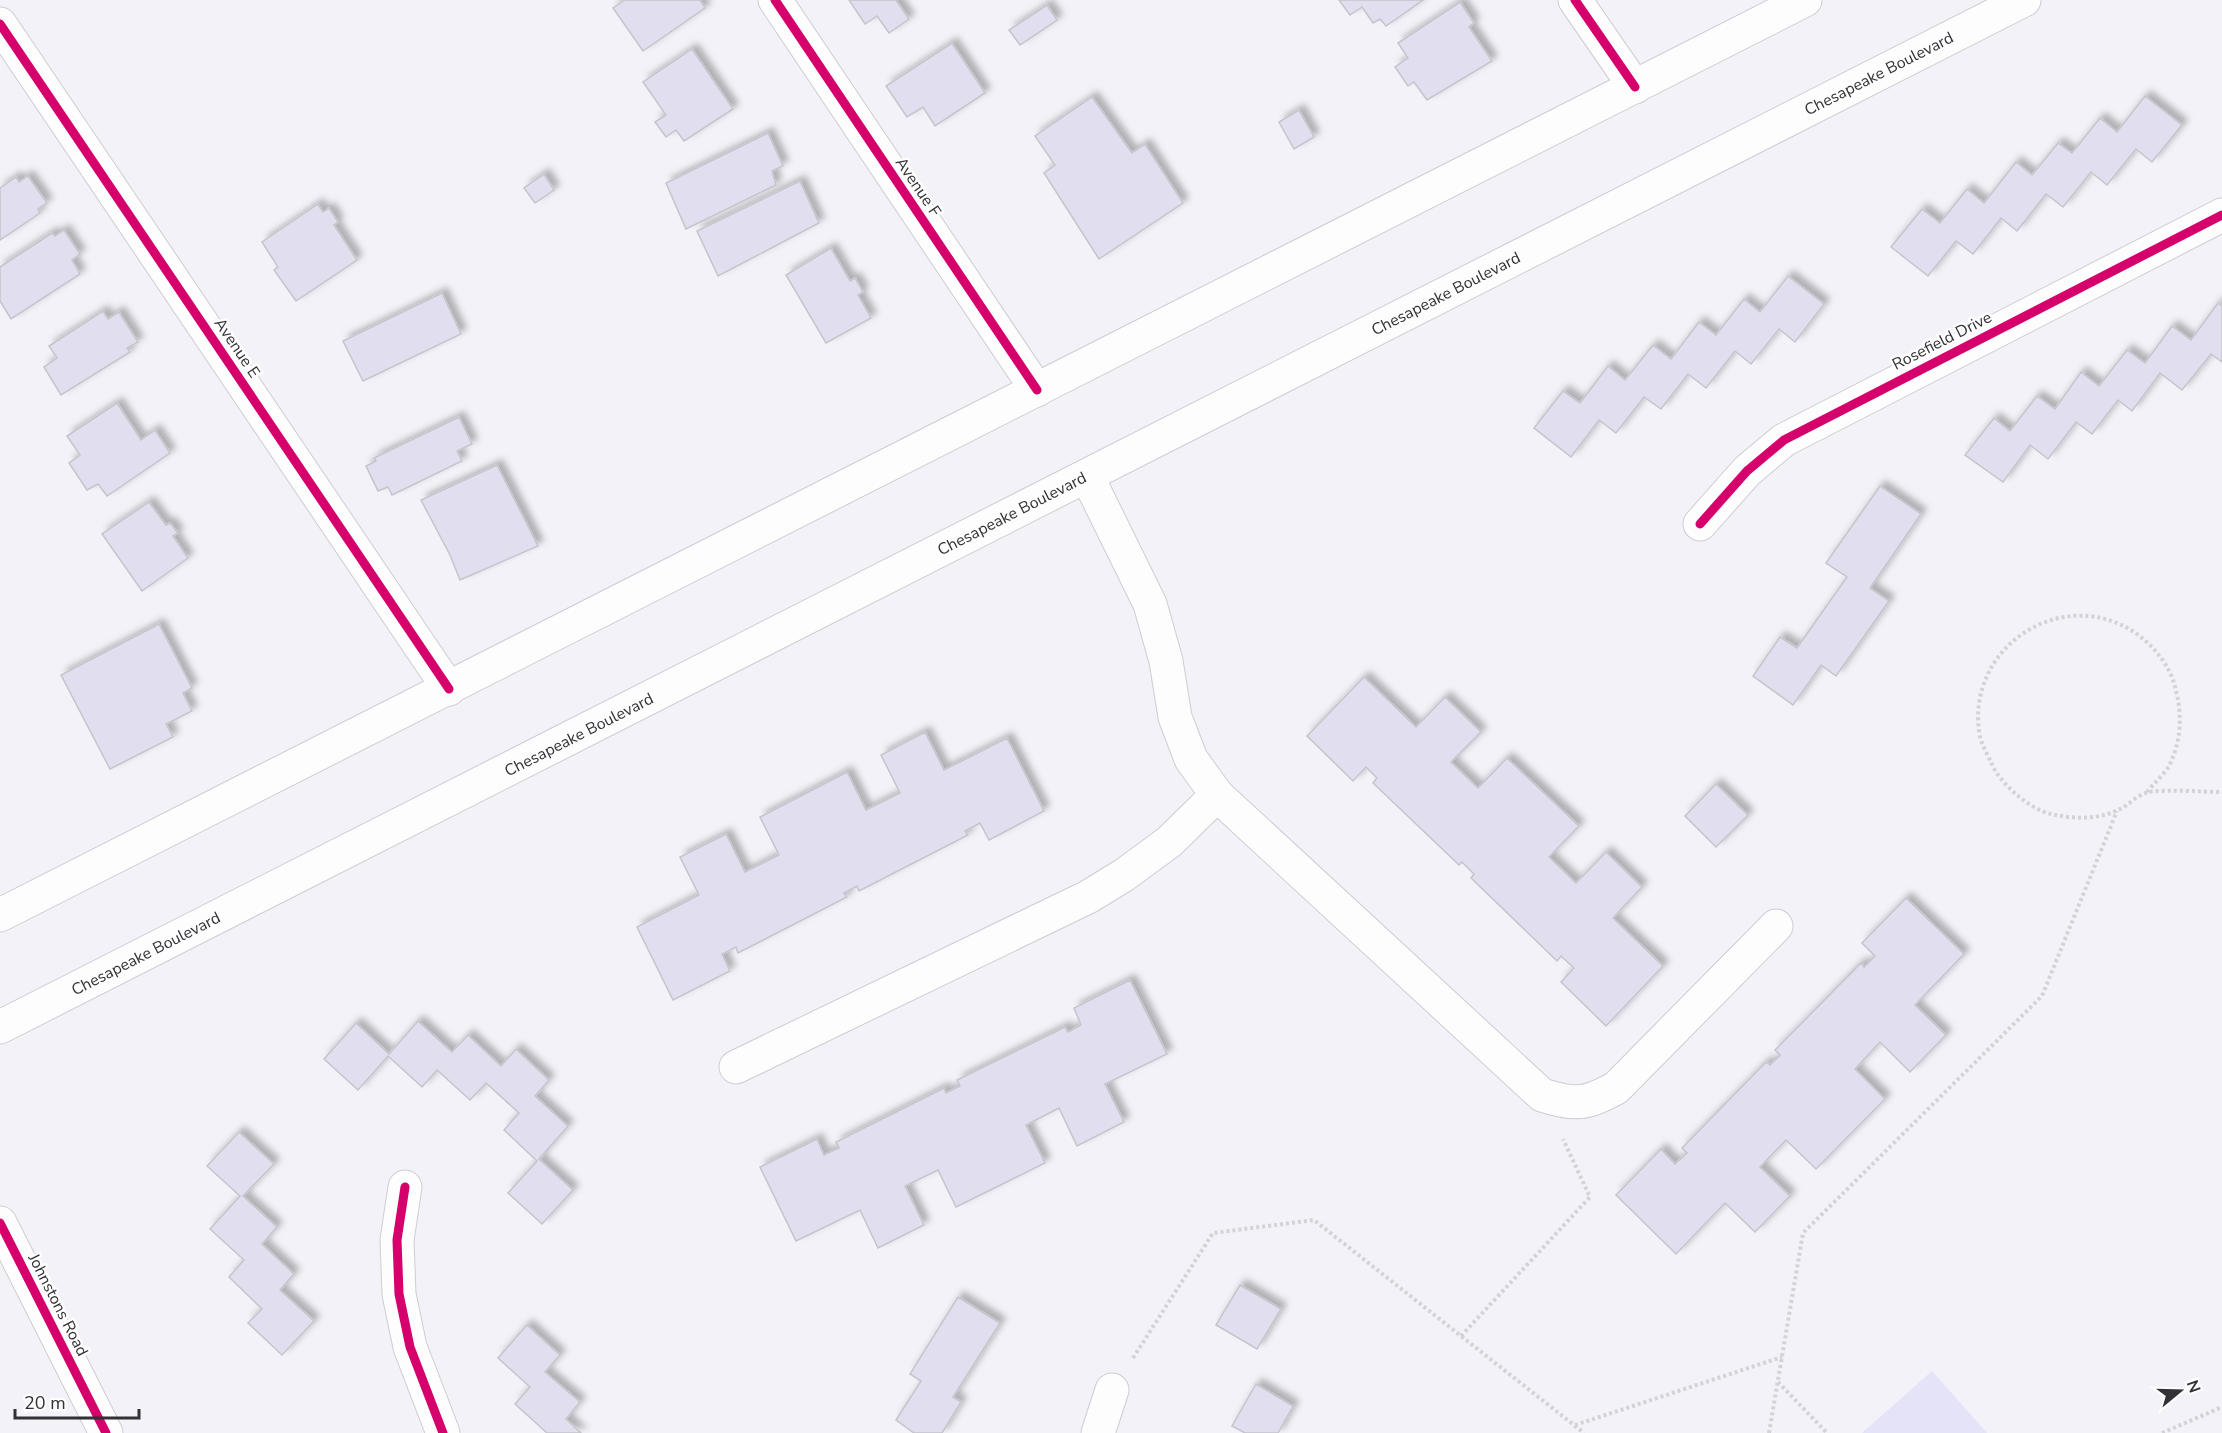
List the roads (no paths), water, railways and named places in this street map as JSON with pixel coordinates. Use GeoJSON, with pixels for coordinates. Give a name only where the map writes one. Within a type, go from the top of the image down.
{"type":"FeatureCollection","features":[{"type":"Feature","properties":{"kind":"main road","name":"Avenue F"},"geometry":{"type":"LineString","coordinates":[[775,0],[1037,390]]}},
{"type":"Feature","properties":{"kind":"main road"},"geometry":{"type":"LineString","coordinates":[[1575,0],[1635,87]]}},
{"type":"Feature","properties":{"kind":"main road"},"geometry":{"type":"LineString","coordinates":[[0,915],[1805,0]]}},
{"type":"Feature","properties":{"kind":"main road","name":"Chesapeake Boulevard"},"geometry":{"type":"LineString","coordinates":[[0,1027],[2024,0]]}},
{"type":"Feature","properties":{"kind":"main road","name":"Avenue E"},"geometry":{"type":"LineString","coordinates":[[0,24],[449,689]]}},
{"type":"Feature","properties":{"kind":"main road","name":"Rosefield Drive"},"geometry":{"type":"LineString","coordinates":[[1700,524],[1747,471],[1784,440],[2222,215]]}},
{"type":"Feature","properties":{"kind":"main road"},"geometry":{"type":"LineString","coordinates":[[1087,476],[1150,604],[1166,661],[1175,717],[1191,759],[1217,795],[1542,1095],[1567,1103],[1593,1100],[1616,1088],[1776,926]]}},
{"type":"Feature","properties":{"kind":"main road"},"geometry":{"type":"LineString","coordinates":[[736,1067],[1088,897],[1124,875],[1169,842],[1217,795]]}},
{"type":"Feature","properties":{"kind":"main road"},"geometry":{"type":"LineString","coordinates":[[405,1187],[397,1240],[399,1294],[410,1347],[443,1433]]}},
{"type":"Feature","properties":{"kind":"main road","name":"Johnstons Road"},"geometry":{"type":"LineString","coordinates":[[0,1223],[106,1433]]}},
{"type":"Feature","properties":{"kind":"main road"},"geometry":{"type":"LineString","coordinates":[[1098,1433],[1112,1390]]}}]}
